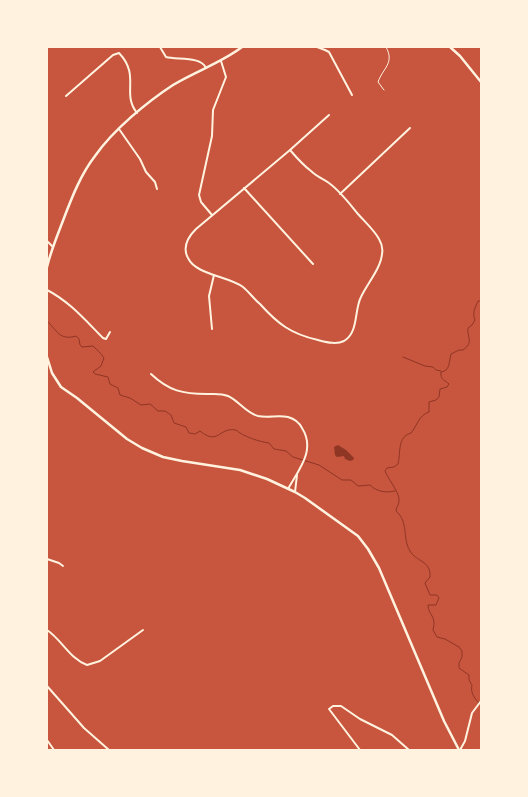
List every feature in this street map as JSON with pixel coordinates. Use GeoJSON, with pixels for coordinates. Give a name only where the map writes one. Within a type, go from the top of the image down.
{"type":"FeatureCollection","features":[{"type":"Feature","properties":{"kind":"street"},"geometry":{"type":"LineString","coordinates":[[160,47],[166,57],[198,60],[204,63],[206,68]]}},
{"type":"Feature","properties":{"kind":"street"},"geometry":{"type":"LineString","coordinates":[[47,267],[53,247],[76,189],[98,150],[137,113],[172,86],[221,61],[242,47]]}},
{"type":"Feature","properties":{"kind":"street"},"geometry":{"type":"LineString","coordinates":[[317,47],[328,52],[352,95]]}},
{"type":"Feature","properties":{"kind":"street"},"geometry":{"type":"LineString","coordinates":[[450,47],[460,56],[481,82]]}},
{"type":"Feature","properties":{"kind":"street"},"geometry":{"type":"LineString","coordinates":[[66,96],[113,55],[119,53],[129,66],[131,74],[130,102],[137,113]]}},
{"type":"Feature","properties":{"kind":"street"},"geometry":{"type":"LineString","coordinates":[[212,215],[201,202],[199,195],[212,136],[213,110],[226,77],[221,61]]}},
{"type":"Feature","properties":{"kind":"street"},"geometry":{"type":"LineString","coordinates":[[290,150],[311,172],[328,183],[340,194],[376,234],[383,252],[379,265],[358,304],[352,331],[346,340],[336,343],[306,337],[286,329],[243,287],[233,281],[199,269],[190,262],[187,258],[186,247],[192,233],[328,116]]}},
{"type":"Feature","properties":{"kind":"street"},"geometry":{"type":"LineString","coordinates":[[340,194],[410,128]]}},
{"type":"Feature","properties":{"kind":"street"},"geometry":{"type":"LineString","coordinates":[[119,129],[140,159],[146,172],[155,182],[157,189]]}},
{"type":"Feature","properties":{"kind":"street"},"geometry":{"type":"LineString","coordinates":[[244,188],[313,264]]}},
{"type":"Feature","properties":{"kind":"street"},"geometry":{"type":"LineString","coordinates":[[47,240],[53,247]]}},
{"type":"Feature","properties":{"kind":"street"},"geometry":{"type":"LineString","coordinates":[[212,329],[209,296],[214,275]]}},
{"type":"Feature","properties":{"kind":"street"},"geometry":{"type":"LineString","coordinates":[[47,290],[56,294],[104,338],[106,339],[110,332]]}},
{"type":"Feature","properties":{"kind":"street"},"geometry":{"type":"LineString","coordinates":[[47,357],[52,373],[61,387],[120,434],[142,448],[155,454],[173,459],[240,470],[267,479],[288,488],[305,498],[358,536],[368,549],[379,568],[444,721],[459,750],[465,741],[472,713],[481,701]]}},
{"type":"Feature","properties":{"kind":"street"},"geometry":{"type":"LineString","coordinates":[[151,374],[175,390],[196,394],[226,395],[256,415],[284,416],[296,420],[305,433],[309,446],[297,475],[288,488]]}},
{"type":"Feature","properties":{"kind":"street"},"geometry":{"type":"LineString","coordinates":[[295,492],[297,475]]}},
{"type":"Feature","properties":{"kind":"street"},"geometry":{"type":"LineString","coordinates":[[47,559],[63,566]]}},
{"type":"Feature","properties":{"kind":"street"},"geometry":{"type":"LineString","coordinates":[[47,630],[60,640],[77,660],[87,665],[100,661],[143,630]]}},
{"type":"Feature","properties":{"kind":"street"},"geometry":{"type":"LineString","coordinates":[[47,686],[84,728],[110,750]]}},
{"type":"Feature","properties":{"kind":"street"},"geometry":{"type":"LineString","coordinates":[[360,750],[329,709],[332,706],[341,706],[360,719],[392,735],[409,750]]}},
{"type":"Feature","properties":{"kind":"street"},"geometry":{"type":"LineString","coordinates":[[47,740],[54,750]]}},
{"type":"Feature","properties":{"kind":"lane"},"geometry":{"type":"LineString","coordinates":[[384,90],[378,82],[381,74],[390,61],[389,52],[386,47]]}},
{"type":"Feature","properties":{"kind":"shaded area"},"geometry":{"type":"Polygon","coordinates":[[[338,445],[354,458],[353,460],[350,461],[345,459],[344,456],[337,457],[335,455],[334,447],[338,445]]]}},
{"type":"Feature","properties":{"kind":"waterway"},"geometry":{"type":"LineString","coordinates":[[481,301],[478,301],[475,308],[475,320],[468,328],[468,345],[463,350],[459,350],[451,354],[448,368],[441,372],[442,378],[449,384],[447,387],[440,389],[439,397],[436,400],[429,402],[429,412],[420,418],[411,433],[403,438],[400,446],[398,464],[394,467],[387,468],[385,471],[399,498],[396,511],[403,520],[406,541],[410,551],[428,567],[430,577],[425,583],[430,595],[437,595],[439,598],[436,605],[428,605],[434,622],[433,630],[437,637],[445,639],[459,647],[462,651],[459,668],[469,675],[469,680],[472,685],[472,693],[481,705]]}},
{"type":"Feature","properties":{"kind":"waterway"},"geometry":{"type":"LineString","coordinates":[[47,321],[62,336],[76,336],[82,347],[93,346],[99,352],[104,358],[101,366],[93,372],[95,374],[108,377],[110,384],[118,388],[120,395],[130,398],[141,405],[150,404],[158,411],[165,411],[171,415],[174,423],[186,427],[189,433],[195,434],[200,431],[211,437],[225,431],[236,430],[251,438],[269,443],[274,449],[286,451],[293,457],[319,465],[342,480],[351,480],[358,486],[370,485],[382,491],[395,491]]}},
{"type":"Feature","properties":{"kind":"waterway"},"geometry":{"type":"LineString","coordinates":[[403,357],[441,371]]}}]}
